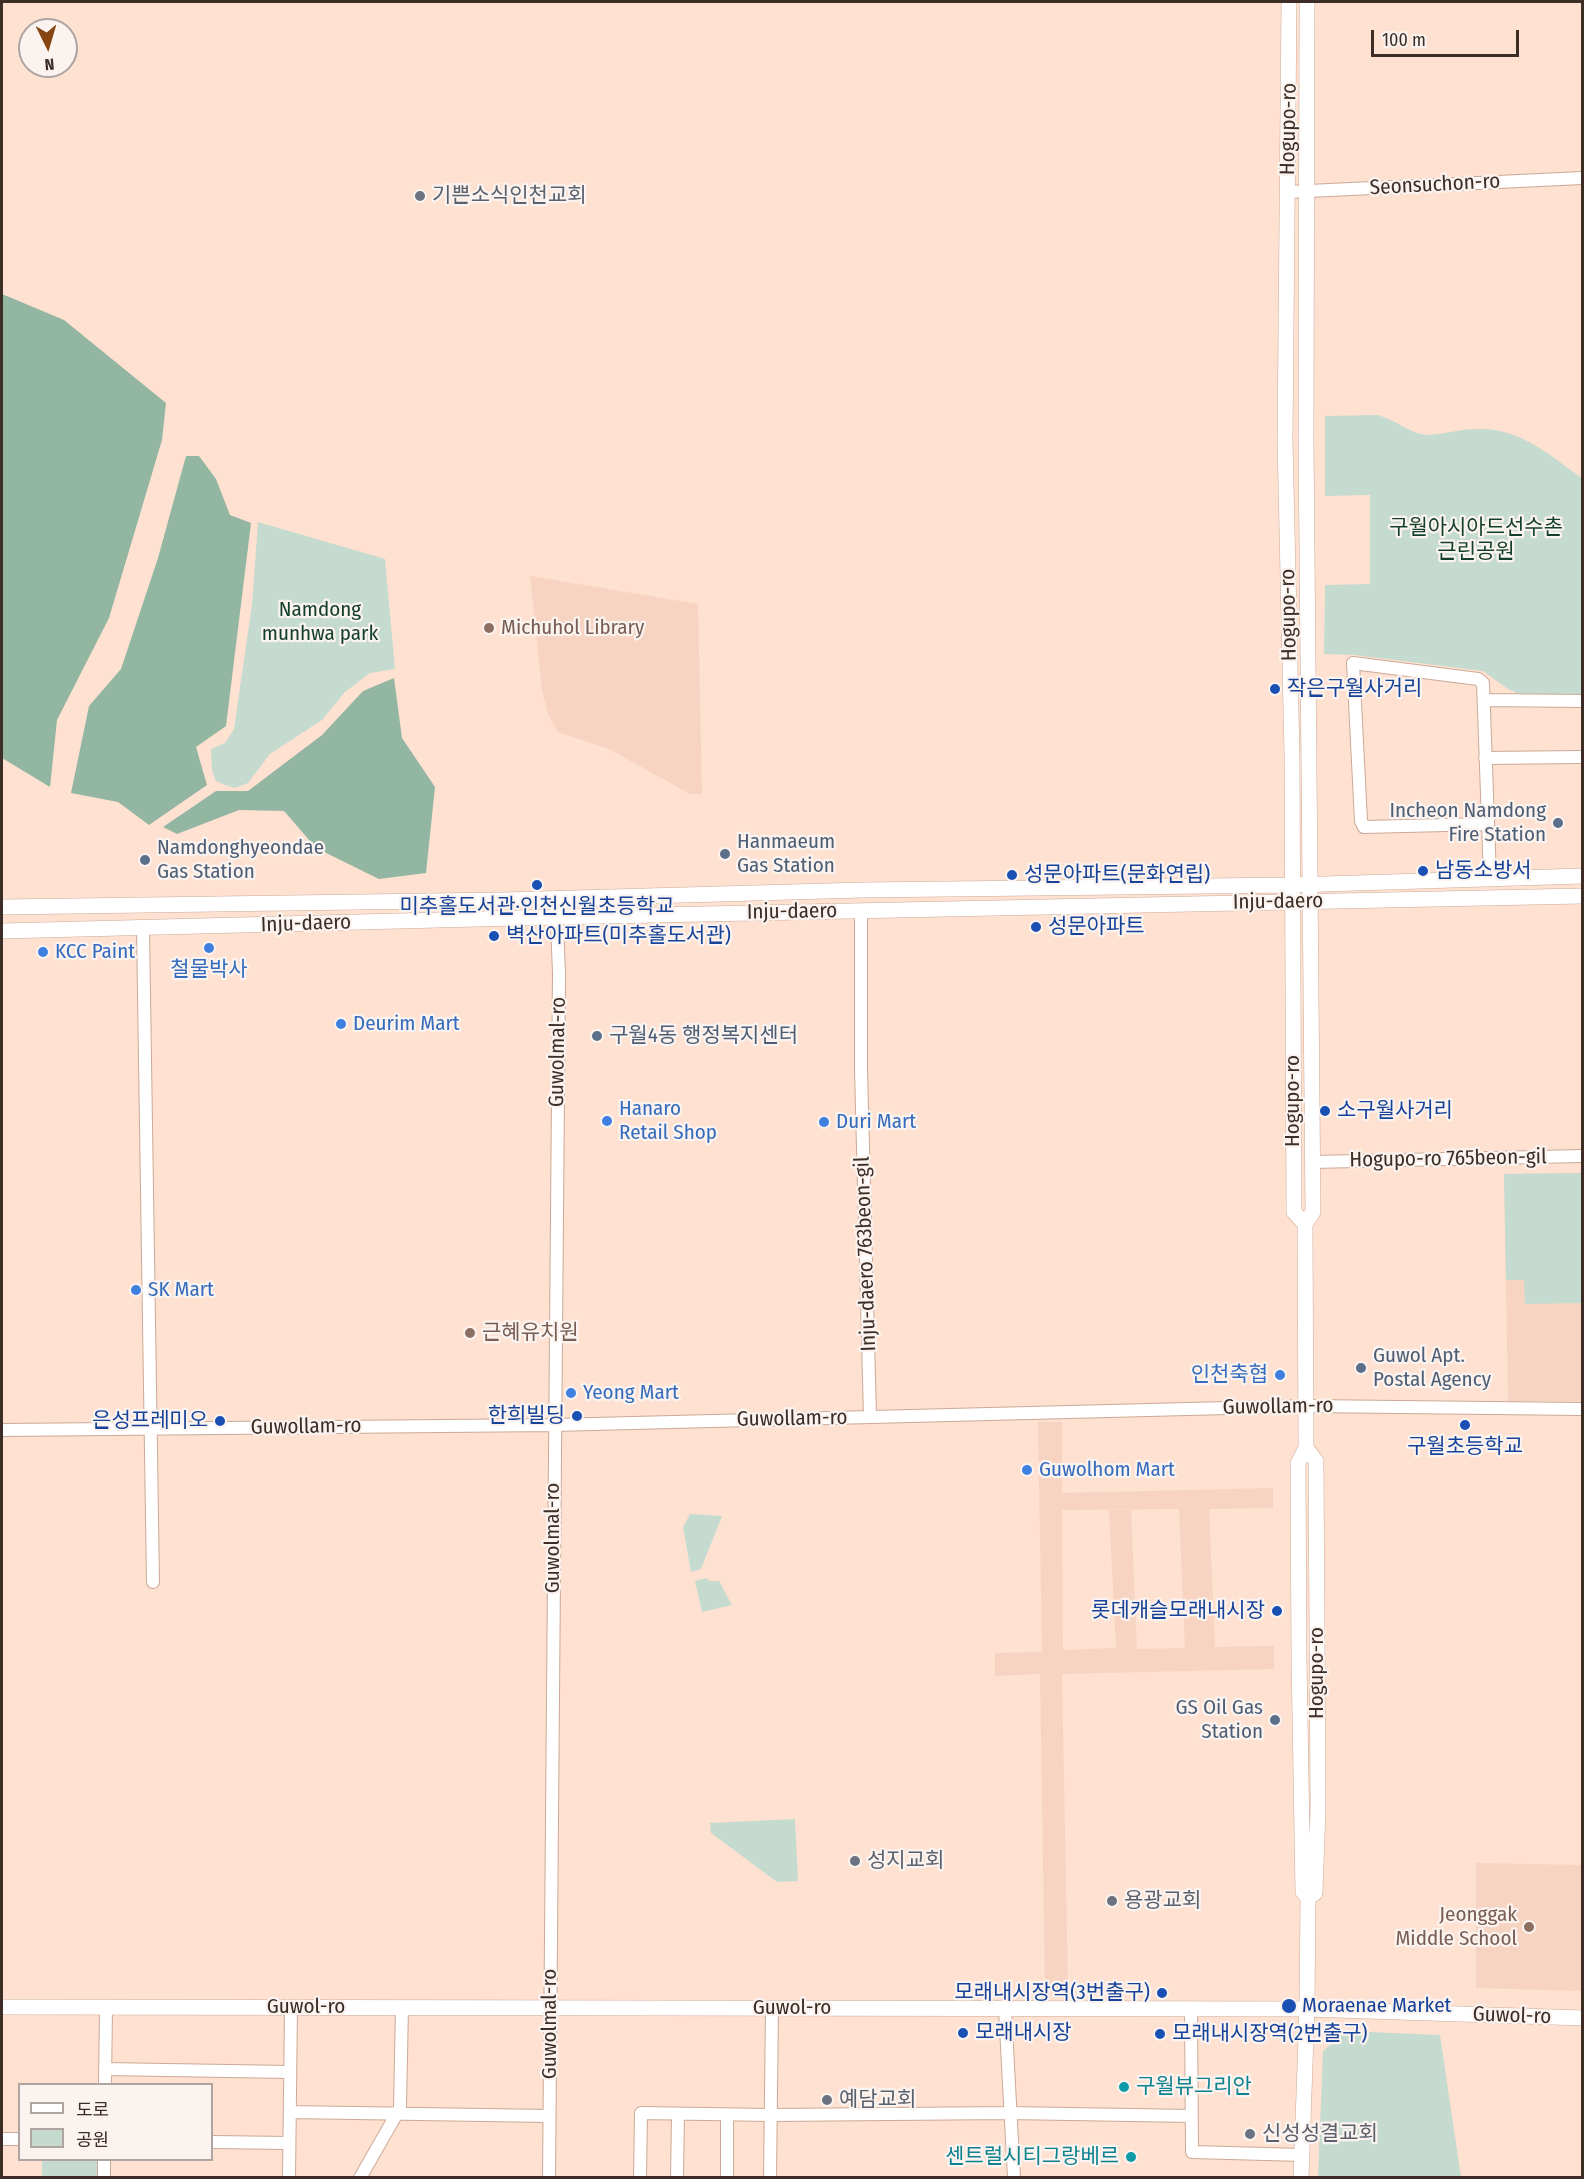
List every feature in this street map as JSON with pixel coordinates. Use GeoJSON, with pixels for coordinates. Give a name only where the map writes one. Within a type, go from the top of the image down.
{"type":"FeatureCollection","features":[{"type":"Feature","properties":{"kind":"main road","name":"Hogupo-ro"},"geometry":{"type":"LineString","coordinates":[[1289,2],[1285,440],[1292,755],[1294,1212],[1305,1224]]}},
{"type":"Feature","properties":{"kind":"main road","name":"Hogupo-ro"},"geometry":{"type":"LineString","coordinates":[[1301,2178],[1308,1898],[1303,1893],[1298,1463],[1306,1448],[1305,1224],[1313,1212],[1306,440],[1307,2]]}},
{"type":"Feature","properties":{"kind":"main road","name":"Inju-daero"},"geometry":{"type":"LineString","coordinates":[[2,907],[556,898],[863,890],[1292,885],[1582,876]]}},
{"type":"Feature","properties":{"kind":"main road","name":"Inju-daero"},"geometry":{"type":"LineString","coordinates":[[2,931],[861,910],[1582,896]]}},
{"type":"Feature","properties":{"kind":"main road","name":"Guwol-ro"},"geometry":{"type":"LineString","coordinates":[[2,2007],[1307,2009],[1582,2018]]}},
{"type":"Feature","properties":{"kind":"street","name":"Seonsuchon-ro"},"geometry":{"type":"LineString","coordinates":[[1288,192],[1582,178]]}},
{"type":"Feature","properties":{"kind":"street"},"geometry":{"type":"LineString","coordinates":[[1487,824],[1364,827],[1361,821],[1353,663],[1479,679],[1483,683],[1490,878]]}},
{"type":"Feature","properties":{"kind":"street"},"geometry":{"type":"LineString","coordinates":[[1484,700],[1582,701]]}},
{"type":"Feature","properties":{"kind":"street"},"geometry":{"type":"LineString","coordinates":[[1485,758],[1582,757]]}},
{"type":"Feature","properties":{"kind":"street","name":"Guwolmal-ro"},"geometry":{"type":"LineString","coordinates":[[549,2178],[559,985],[556,898]]}},
{"type":"Feature","properties":{"kind":"street","name":"Inju-daero 763beon-gil"},"geometry":{"type":"LineString","coordinates":[[861,910],[861,1070],[870,1417]]}},
{"type":"Feature","properties":{"kind":"street"},"geometry":{"type":"LineString","coordinates":[[143,929],[153,1582]]}},
{"type":"Feature","properties":{"kind":"street","name":"Hogupo-ro 765beon-gil"},"geometry":{"type":"LineString","coordinates":[[1313,1162],[1582,1156]]}},
{"type":"Feature","properties":{"kind":"street","name":"Guwollam-ro"},"geometry":{"type":"LineString","coordinates":[[2,1430],[554,1425],[1307,1406],[1582,1409]]}},
{"type":"Feature","properties":{"kind":"street"},"geometry":{"type":"LineString","coordinates":[[105,2083],[106,2007]]}},
{"type":"Feature","properties":{"kind":"street"},"geometry":{"type":"LineString","coordinates":[[289,2178],[291,2007]]}},
{"type":"Feature","properties":{"kind":"street"},"geometry":{"type":"LineString","coordinates":[[360,2178],[400,2108],[402,2007]]}},
{"type":"Feature","properties":{"kind":"street"},"geometry":{"type":"LineString","coordinates":[[771,2178],[772,2008]]}},
{"type":"Feature","properties":{"kind":"street"},"geometry":{"type":"LineString","coordinates":[[1005,2009],[1014,2178]]}},
{"type":"Feature","properties":{"kind":"street"},"geometry":{"type":"LineString","coordinates":[[1191,2009],[1192,2151],[1302,2156]]}},
{"type":"Feature","properties":{"kind":"street"},"geometry":{"type":"LineString","coordinates":[[105,2069],[290,2072]]}},
{"type":"Feature","properties":{"kind":"street"},"geometry":{"type":"LineString","coordinates":[[290,2112],[549,2116]]}},
{"type":"Feature","properties":{"kind":"street"},"geometry":{"type":"LineString","coordinates":[[640,2178],[641,2113],[771,2115],[1010,2113],[1192,2116]]}},
{"type":"Feature","properties":{"kind":"street"},"geometry":{"type":"LineString","coordinates":[[677,2178],[678,2114]]}},
{"type":"Feature","properties":{"kind":"street"},"geometry":{"type":"LineString","coordinates":[[727,2115],[727,2178]]}},
{"type":"Feature","properties":{"kind":"street"},"geometry":{"type":"LineString","coordinates":[[2,2139],[18,2139]]}},
{"type":"Feature","properties":{"kind":"street"},"geometry":{"type":"LineString","coordinates":[[213,2142],[289,2143]]}},
{"type":"Feature","properties":{"kind":"street"},"geometry":{"type":"LineString","coordinates":[[104,2161],[104,2178]]}},
{"type":"Feature","properties":{"kind":"shaded area"},"geometry":{"type":"Polygon","coordinates":[[[530,576],[698,604],[702,794],[690,794],[609,749],[558,732],[548,714],[542,690],[530,576]]]}},
{"type":"Feature","properties":{"kind":"shaded area"},"geometry":{"type":"Polygon","coordinates":[[[1582,1173],[1582,1401],[1508,1401],[1504,1174],[1582,1173]]]}},
{"type":"Feature","properties":{"kind":"shaded area"},"geometry":{"type":"Polygon","coordinates":[[[1038,1422],[1062,1422],[1062,1493],[1273,1488],[1273,1508],[1209,1509],[1215,1647],[1274,1646],[1274,1669],[1062,1674],[1068,1991],[1045,1991],[1040,1674],[995,1676],[995,1653],[1042,1652],[1038,1422]],[[1179,1509],[1062,1510],[1063,1650],[1116,1648],[1109,1510],[1131,1510],[1137,1649],[1185,1648],[1179,1509]]]}},
{"type":"Feature","properties":{"kind":"shaded area","name":"Jeonggak Middle School"},"geometry":{"type":"Polygon","coordinates":[[[1476,1863],[1582,1865],[1582,1991],[1476,1988],[1476,1863]]]}},
{"type":"Feature","properties":{"kind":"green space"},"geometry":{"type":"Polygon","coordinates":[[[2,294],[64,320],[166,403],[162,440],[109,618],[57,720],[50,787],[2,758],[2,294]]]}},
{"type":"Feature","properties":{"kind":"green space","name":"구월아시아드선수촌 근린공원"},"geometry":{"type":"Polygon","coordinates":[[[1377,415],[1414,432],[1427,435],[1478,429],[1507,433],[1534,444],[1582,478],[1582,694],[1518,694],[1483,671],[1354,655],[1324,654],[1325,585],[1370,584],[1370,495],[1325,496],[1325,416],[1377,415]]]}},
{"type":"Feature","properties":{"kind":"green space"},"geometry":{"type":"Polygon","coordinates":[[[186,456],[199,456],[216,479],[230,515],[251,523],[226,726],[196,747],[207,785],[149,825],[118,802],[71,793],[89,706],[121,669],[158,558],[186,456]]]}},
{"type":"Feature","properties":{"kind":"green space","name":"Namdong munhwa park"},"geometry":{"type":"Polygon","coordinates":[[[258,522],[385,559],[395,669],[370,673],[345,692],[322,720],[270,754],[248,783],[235,788],[216,781],[212,771],[211,749],[225,743],[234,729],[252,604],[258,522]]]}},
{"type":"Feature","properties":{"kind":"green space"},"geometry":{"type":"Polygon","coordinates":[[[394,678],[402,738],[435,787],[426,873],[379,879],[316,848],[284,811],[239,810],[177,834],[163,827],[216,791],[248,791],[322,735],[363,691],[394,678]]]}},
{"type":"Feature","properties":{"kind":"green space"},"geometry":{"type":"Polygon","coordinates":[[[1582,1173],[1582,1303],[1525,1304],[1524,1280],[1506,1280],[1504,1174],[1582,1173]]]}},
{"type":"Feature","properties":{"kind":"green space"},"geometry":{"type":"Polygon","coordinates":[[[690,1514],[722,1516],[701,1569],[691,1572],[683,1527],[690,1514]]]}},
{"type":"Feature","properties":{"kind":"green space"},"geometry":{"type":"Polygon","coordinates":[[[706,1578],[710,1581],[719,1581],[732,1605],[702,1612],[695,1581],[706,1578]]]}},
{"type":"Feature","properties":{"kind":"green space"},"geometry":{"type":"Polygon","coordinates":[[[795,1819],[798,1881],[777,1882],[711,1833],[710,1823],[795,1819]]]}},
{"type":"Feature","properties":{"kind":"green space"},"geometry":{"type":"Polygon","coordinates":[[[1346,2031],[1440,2035],[1461,2177],[1318,2177],[1323,2051],[1346,2031]]]}},
{"type":"Feature","properties":{"kind":"green space"},"geometry":{"type":"Polygon","coordinates":[[[42,2161],[100,2161],[99,2177],[42,2178],[42,2161]]]}},
{"type":"Feature","properties":{"kind":"place","name":"기쁜소식인천교회"},"geometry":{"type":"Point","coordinates":[420,196]}},
{"type":"Feature","properties":{"kind":"place","name":"Michuhol Library"},"geometry":{"type":"Point","coordinates":[489,628]}},
{"type":"Feature","properties":{"kind":"place","name":"작은구월사거리"},"geometry":{"type":"Point","coordinates":[1275,689]}},
{"type":"Feature","properties":{"kind":"place","name":"Incheon Namdong Fire Station"},"geometry":{"type":"Point","coordinates":[1558,823]}},
{"type":"Feature","properties":{"kind":"place","name":"Hanmaeum Gas Station"},"geometry":{"type":"Point","coordinates":[725,854]}},
{"type":"Feature","properties":{"kind":"place","name":"Namdonghyeondae Gas Station"},"geometry":{"type":"Point","coordinates":[145,860]}},
{"type":"Feature","properties":{"kind":"place","name":"남동소방서"},"geometry":{"type":"Point","coordinates":[1423,871]}},
{"type":"Feature","properties":{"kind":"place","name":"성문아파트(문화연립)"},"geometry":{"type":"Point","coordinates":[1012,875]}},
{"type":"Feature","properties":{"kind":"place","name":"미추홀도서관·인천신월초등학교"},"geometry":{"type":"Point","coordinates":[537,885]}},
{"type":"Feature","properties":{"kind":"place","name":"성문아파트"},"geometry":{"type":"Point","coordinates":[1036,927]}},
{"type":"Feature","properties":{"kind":"place","name":"벽산아파트(미추홀도서관)"},"geometry":{"type":"Point","coordinates":[494,936]}},
{"type":"Feature","properties":{"kind":"place","name":"철물박사"},"geometry":{"type":"Point","coordinates":[209,948]}},
{"type":"Feature","properties":{"kind":"place","name":"KCC Paint"},"geometry":{"type":"Point","coordinates":[43,952]}},
{"type":"Feature","properties":{"kind":"place","name":"Deurim Mart"},"geometry":{"type":"Point","coordinates":[341,1024]}},
{"type":"Feature","properties":{"kind":"place","name":"구월4동 행정복지센터"},"geometry":{"type":"Point","coordinates":[597,1036]}},
{"type":"Feature","properties":{"kind":"place","name":"소구월사거리"},"geometry":{"type":"Point","coordinates":[1325,1111]}},
{"type":"Feature","properties":{"kind":"place","name":"Hanaro Retail Shop"},"geometry":{"type":"Point","coordinates":[607,1121]}},
{"type":"Feature","properties":{"kind":"place","name":"Duri Mart"},"geometry":{"type":"Point","coordinates":[824,1122]}},
{"type":"Feature","properties":{"kind":"place","name":"SK Mart"},"geometry":{"type":"Point","coordinates":[136,1290]}},
{"type":"Feature","properties":{"kind":"place","name":"근혜유치원"},"geometry":{"type":"Point","coordinates":[470,1333]}},
{"type":"Feature","properties":{"kind":"place","name":"Guwol Apt. Postal Agency"},"geometry":{"type":"Point","coordinates":[1361,1368]}},
{"type":"Feature","properties":{"kind":"place","name":"인천축협"},"geometry":{"type":"Point","coordinates":[1280,1375]}},
{"type":"Feature","properties":{"kind":"place","name":"Yeong Mart"},"geometry":{"type":"Point","coordinates":[571,1393]}},
{"type":"Feature","properties":{"kind":"place","name":"한희빌딩"},"geometry":{"type":"Point","coordinates":[577,1416]}},
{"type":"Feature","properties":{"kind":"place","name":"은성프레미오"},"geometry":{"type":"Point","coordinates":[220,1421]}},
{"type":"Feature","properties":{"kind":"place","name":"구월초등학교"},"geometry":{"type":"Point","coordinates":[1465,1425]}},
{"type":"Feature","properties":{"kind":"place","name":"Guwolhom Mart"},"geometry":{"type":"Point","coordinates":[1027,1470]}},
{"type":"Feature","properties":{"kind":"place","name":"롯데캐슬모래내시장"},"geometry":{"type":"Point","coordinates":[1277,1611]}},
{"type":"Feature","properties":{"kind":"place","name":"GS Oil Gas Station"},"geometry":{"type":"Point","coordinates":[1275,1720]}},
{"type":"Feature","properties":{"kind":"place","name":"성지교회"},"geometry":{"type":"Point","coordinates":[855,1861]}},
{"type":"Feature","properties":{"kind":"place","name":"용광교회"},"geometry":{"type":"Point","coordinates":[1112,1901]}},
{"type":"Feature","properties":{"kind":"place","name":"Jeonggak Middle School"},"geometry":{"type":"Point","coordinates":[1529,1927]}},
{"type":"Feature","properties":{"kind":"place","name":"모래내시장역(3번출구)"},"geometry":{"type":"Point","coordinates":[1162,1993]}},
{"type":"Feature","properties":{"kind":"place","name":"Moraenae Market"},"geometry":{"type":"Point","coordinates":[1289,2006]}},
{"type":"Feature","properties":{"kind":"place","name":"모래내시장"},"geometry":{"type":"Point","coordinates":[963,2033]}},
{"type":"Feature","properties":{"kind":"place","name":"모래내시장역(2번출구)"},"geometry":{"type":"Point","coordinates":[1160,2034]}},
{"type":"Feature","properties":{"kind":"place","name":"구월뷰그리안"},"geometry":{"type":"Point","coordinates":[1124,2087]}},
{"type":"Feature","properties":{"kind":"place","name":"예담교회"},"geometry":{"type":"Point","coordinates":[827,2100]}},
{"type":"Feature","properties":{"kind":"place","name":"신성성결교회"},"geometry":{"type":"Point","coordinates":[1250,2134]}},
{"type":"Feature","properties":{"kind":"place","name":"센트럴시티그랑베르"},"geometry":{"type":"Point","coordinates":[1131,2157]}}]}
